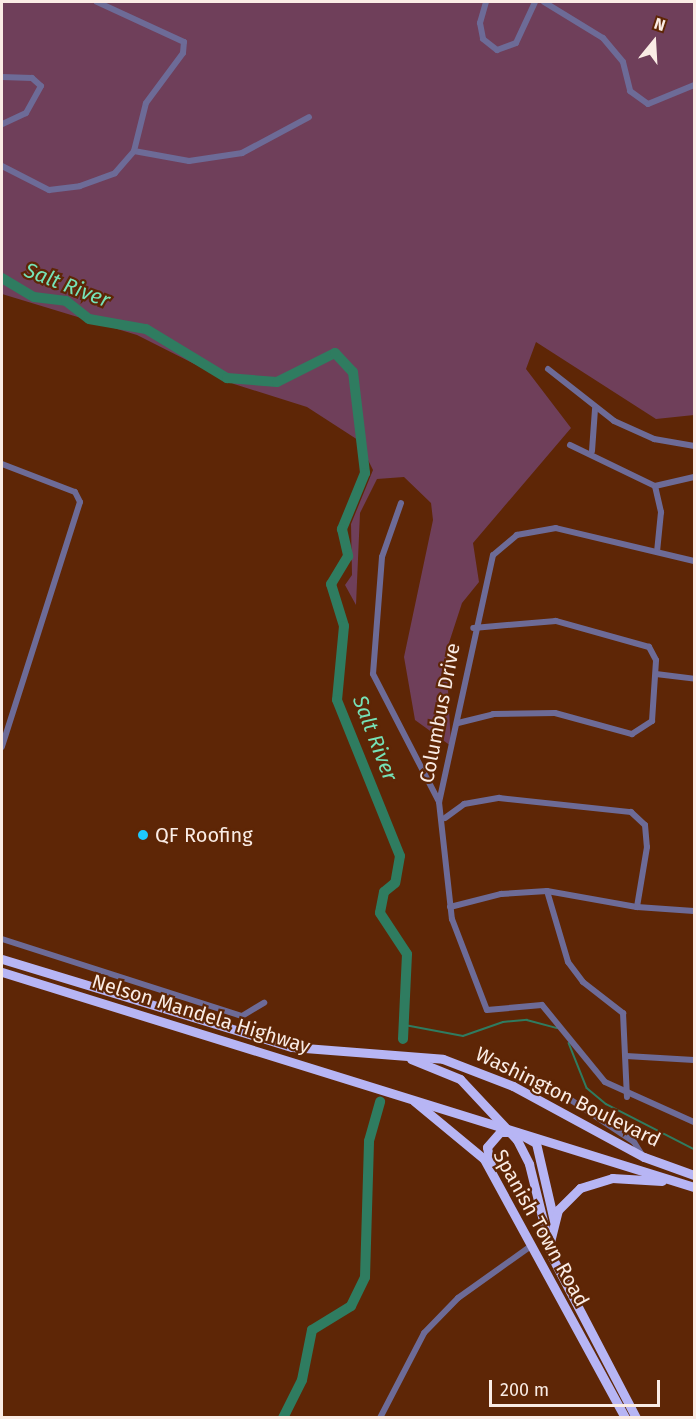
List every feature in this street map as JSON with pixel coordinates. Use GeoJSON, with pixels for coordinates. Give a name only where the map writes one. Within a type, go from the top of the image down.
{"type":"FeatureCollection","features":[{"type":"Feature","properties":{"kind":"highway","name":"Nelson Mandela Highway"},"geometry":{"type":"LineString","coordinates":[[2,959],[292,1047],[388,1055]]}},
{"type":"Feature","properties":{"kind":"highway","name":"Nelson Mandela Highway"},"geometry":{"type":"LineString","coordinates":[[2,972],[390,1090]]}},
{"type":"Feature","properties":{"kind":"highway","name":"Spanish Town Road"},"geometry":{"type":"LineString","coordinates":[[388,1055],[460,1079],[494,1110],[517,1140],[529,1164],[550,1248],[636,1418]]}},
{"type":"Feature","properties":{"kind":"highway","name":"Washington Boulevard"},"geometry":{"type":"LineString","coordinates":[[388,1055],[433,1057],[475,1070],[644,1156],[694,1175]]}},
{"type":"Feature","properties":{"kind":"highway","name":"Spanish Town Road"},"geometry":{"type":"LineString","coordinates":[[390,1090],[455,1130],[499,1184],[625,1418]]}},
{"type":"Feature","properties":{"kind":"highway","name":"Washington Boulevard"},"geometry":{"type":"LineString","coordinates":[[390,1090],[694,1187]]}},
{"type":"Feature","properties":{"kind":"highway"},"geometry":{"type":"LineString","coordinates":[[499,1184],[488,1156],[489,1142],[500,1132],[527,1136],[541,1156],[554,1221],[550,1248]]}},
{"type":"Feature","properties":{"kind":"highway"},"geometry":{"type":"LineString","coordinates":[[554,1221],[569,1196],[591,1184],[612,1178],[681,1184]]}},
{"type":"Feature","properties":{"kind":"highway"},"geometry":{"type":"LineString","coordinates":[[619,1407],[628,1403]]}},
{"type":"Feature","properties":{"kind":"street"},"geometry":{"type":"LineString","coordinates":[[2,166],[49,190],[80,186],[115,173],[134,152],[146,103],[183,53],[184,42],[97,2]]}},
{"type":"Feature","properties":{"kind":"street"},"geometry":{"type":"LineString","coordinates":[[486,2],[480,23],[483,39],[497,50],[516,43],[535,2]]}},
{"type":"Feature","properties":{"kind":"street"},"geometry":{"type":"LineString","coordinates":[[544,2],[603,38],[623,62],[630,91],[648,104],[694,85]]}},
{"type":"Feature","properties":{"kind":"street"},"geometry":{"type":"LineString","coordinates":[[2,77],[32,78],[41,86],[26,113],[2,124]]}},
{"type":"Feature","properties":{"kind":"street"},"geometry":{"type":"LineString","coordinates":[[134,152],[189,161],[242,153],[309,117]]}},
{"type":"Feature","properties":{"kind":"street"},"geometry":{"type":"LineString","coordinates":[[548,369],[571,382],[595,409],[654,440],[694,446]]}},
{"type":"Feature","properties":{"kind":"street"},"geometry":{"type":"LineString","coordinates":[[591,451],[595,409]]}},
{"type":"Feature","properties":{"kind":"street"},"geometry":{"type":"LineString","coordinates":[[570,445],[591,451],[655,486],[694,477]]}},
{"type":"Feature","properties":{"kind":"street"},"geometry":{"type":"LineString","coordinates":[[2,464],[75,492],[80,502],[2,747]]}},
{"type":"Feature","properties":{"kind":"street"},"geometry":{"type":"LineString","coordinates":[[655,486],[662,512],[657,552]]}},
{"type":"Feature","properties":{"kind":"street"},"geometry":{"type":"LineString","coordinates":[[401,503],[382,557],[374,674],[439,802]]}},
{"type":"Feature","properties":{"kind":"street","name":"Columbus Drive"},"geometry":{"type":"LineString","coordinates":[[694,561],[555,528],[517,535],[493,555],[473,628],[458,723],[439,802],[445,818],[450,907],[465,959],[488,1010],[542,1005],[597,1074],[627,1097],[694,1122]]}},
{"type":"Feature","properties":{"kind":"street"},"geometry":{"type":"LineString","coordinates":[[458,723],[494,714],[555,713],[639,732],[652,721],[656,674],[649,647],[599,630],[545,621],[473,628]]}},
{"type":"Feature","properties":{"kind":"street"},"geometry":{"type":"LineString","coordinates":[[656,674],[694,680]]}},
{"type":"Feature","properties":{"kind":"street"},"geometry":{"type":"LineString","coordinates":[[445,818],[464,804],[499,798],[631,813],[645,825],[647,847],[637,907]]}},
{"type":"Feature","properties":{"kind":"street"},"geometry":{"type":"LineString","coordinates":[[450,907],[501,894],[547,891],[637,907],[694,911]]}},
{"type":"Feature","properties":{"kind":"street"},"geometry":{"type":"LineString","coordinates":[[547,891],[568,962],[583,982],[623,1014],[627,1097]]}},
{"type":"Feature","properties":{"kind":"street"},"geometry":{"type":"LineString","coordinates":[[2,939],[242,1016],[264,1003]]}},
{"type":"Feature","properties":{"kind":"street"},"geometry":{"type":"LineString","coordinates":[[626,1056],[694,1060]]}},
{"type":"Feature","properties":{"kind":"street"},"geometry":{"type":"LineString","coordinates":[[488,1057],[550,1086],[634,1142],[644,1156]]}},
{"type":"Feature","properties":{"kind":"street"},"geometry":{"type":"LineString","coordinates":[[380,1418],[424,1333],[458,1298],[531,1246]]}},
{"type":"Feature","properties":{"kind":"shaded area"},"geometry":{"type":"Polygon","coordinates":[[[2,2],[694,2],[694,415],[656,419],[536,342],[526,369],[571,428],[473,543],[479,582],[462,603],[446,652],[451,746],[415,720],[404,657],[433,520],[431,503],[404,477],[377,479],[360,513],[356,605],[345,585],[352,575],[351,524],[373,470],[358,440],[307,407],[234,384],[137,335],[2,294],[2,2]]]}},
{"type":"Feature","properties":{"kind":"waterway","name":"Salt River"},"geometry":{"type":"LineString","coordinates":[[2,278],[34,297],[66,301],[89,319],[146,329],[227,378],[277,382],[335,353],[353,372],[365,473],[342,529],[348,556],[331,584],[344,626],[337,700],[400,856],[395,883],[384,892],[380,913],[407,954],[403,1039]]}},
{"type":"Feature","properties":{"kind":"waterway"},"geometry":{"type":"LineString","coordinates":[[405,1025],[463,1036],[503,1022],[527,1020],[557,1028]]}},
{"type":"Feature","properties":{"kind":"waterway"},"geometry":{"type":"LineString","coordinates":[[569,1043],[587,1088],[606,1104],[694,1149]]}},
{"type":"Feature","properties":{"kind":"waterway","name":"Salt River"},"geometry":{"type":"LineString","coordinates":[[283,1418],[302,1380],[312,1330],[351,1306],[365,1277],[369,1141],[380,1102]]}},
{"type":"Feature","properties":{"kind":"place","name":"QF Roofing"},"geometry":{"type":"Point","coordinates":[143,835]}}]}
